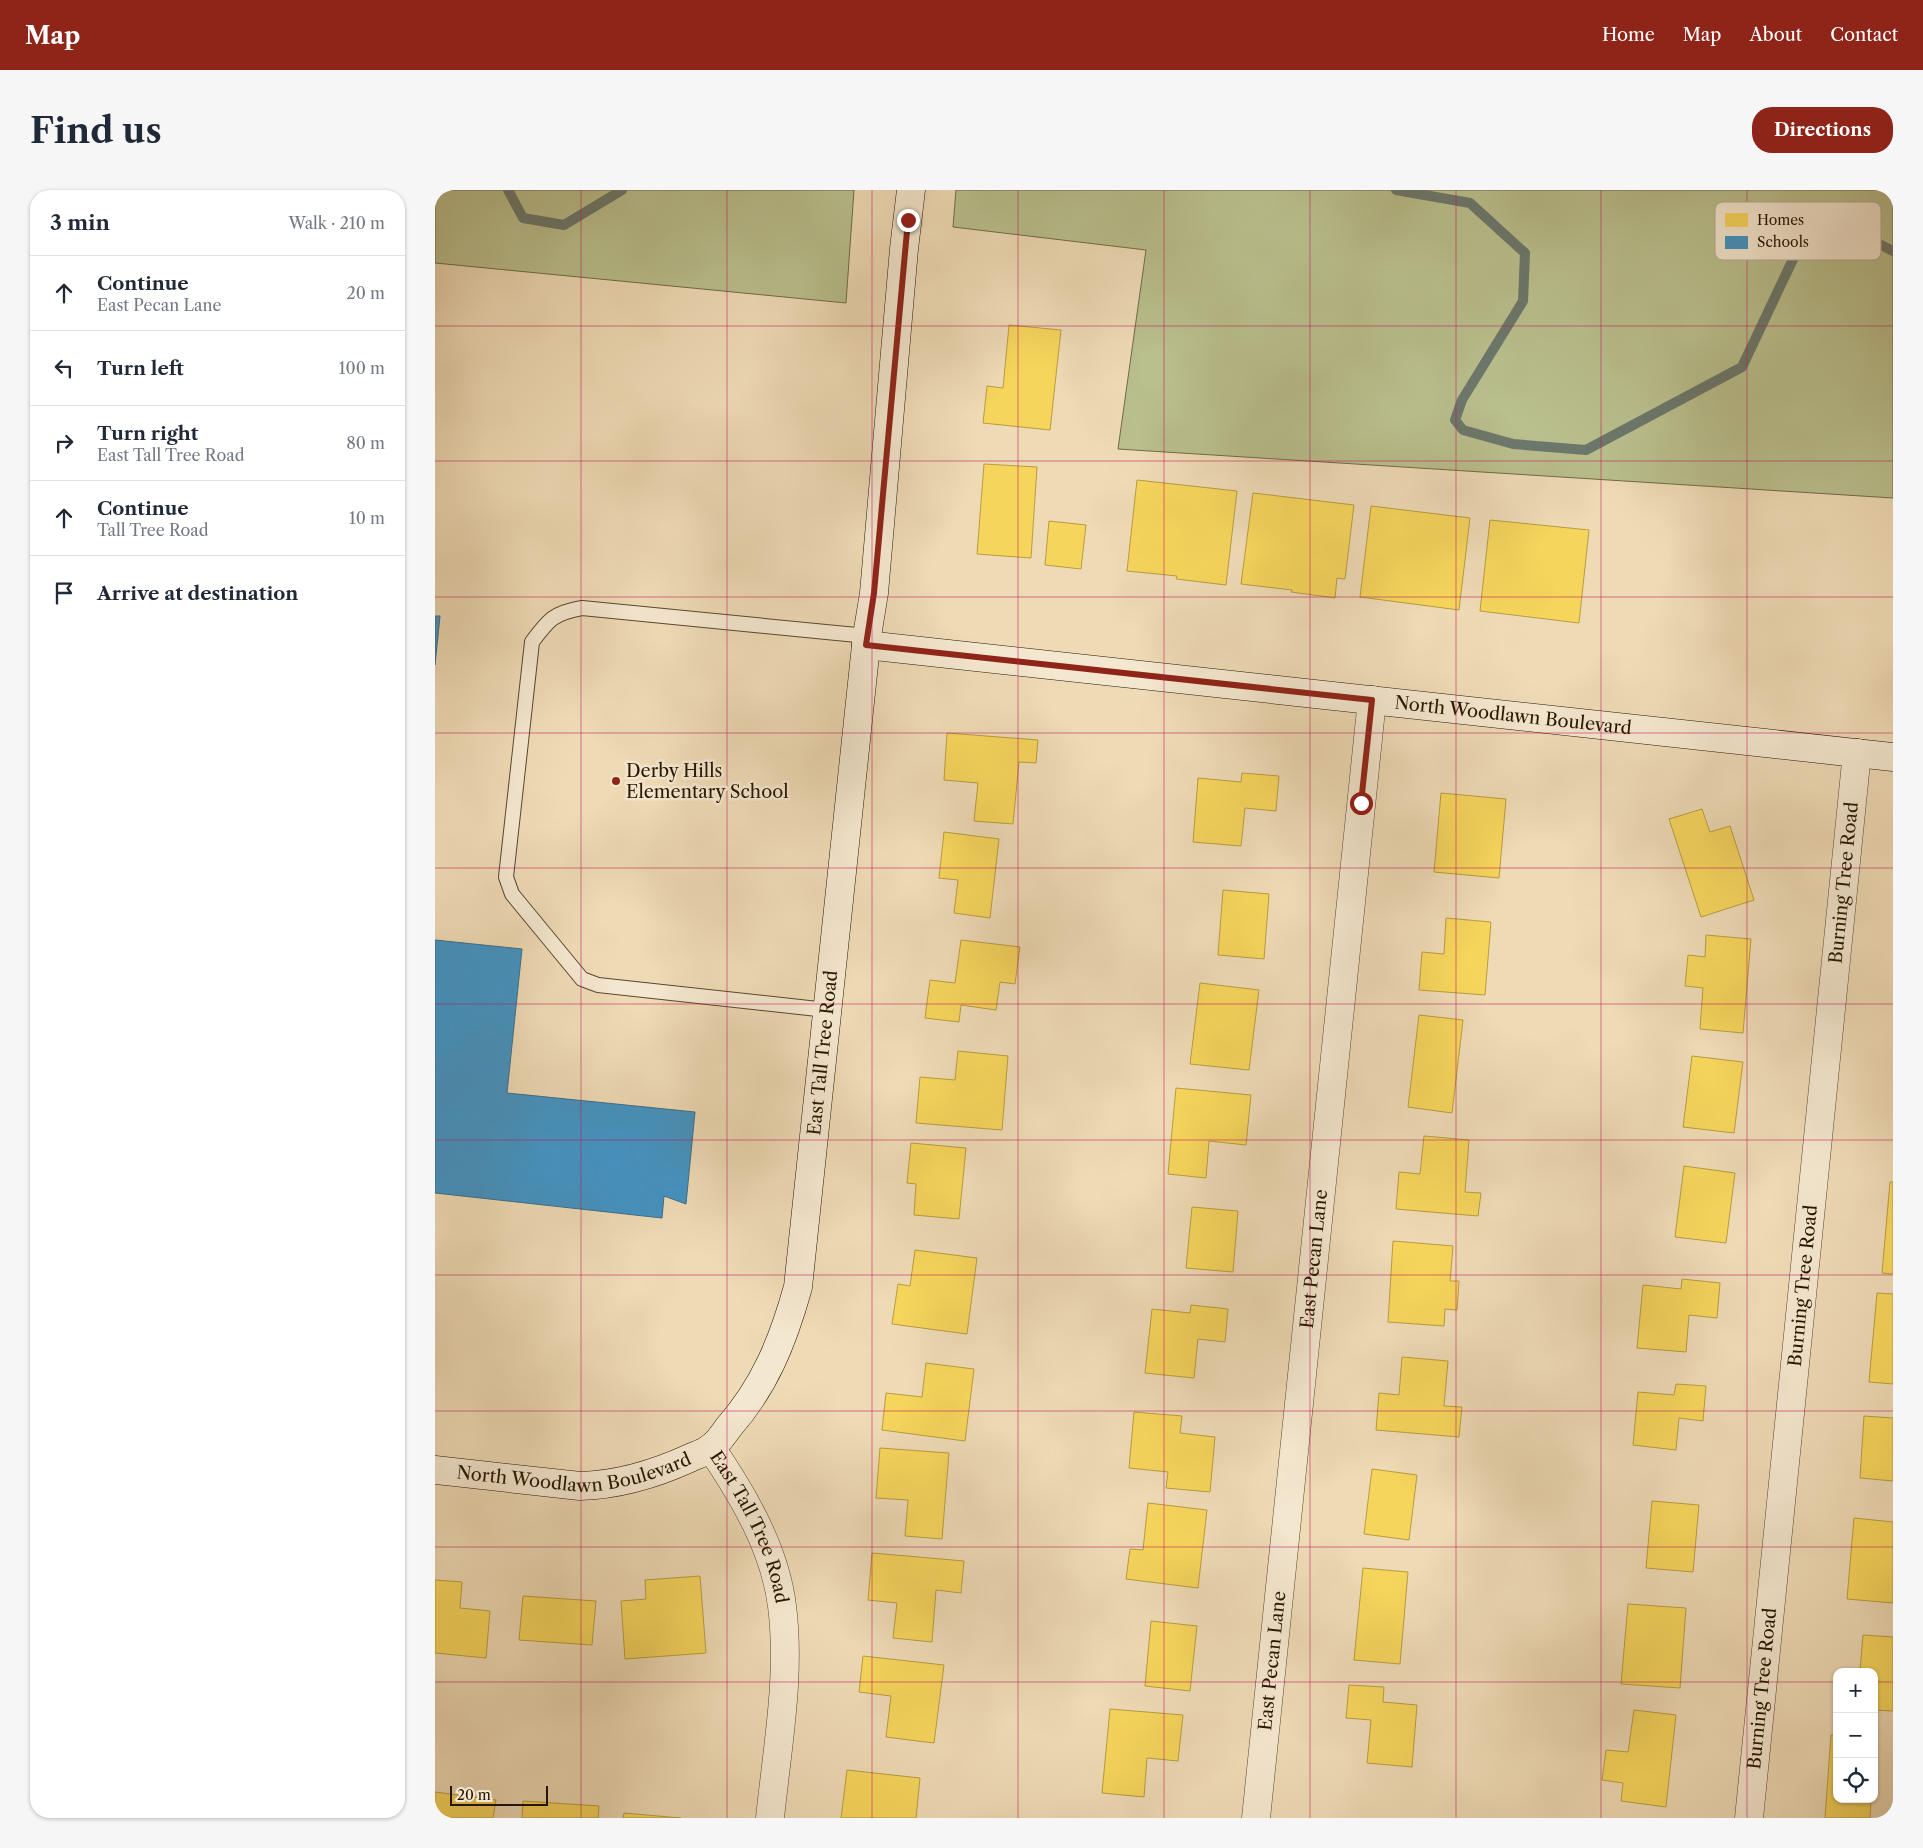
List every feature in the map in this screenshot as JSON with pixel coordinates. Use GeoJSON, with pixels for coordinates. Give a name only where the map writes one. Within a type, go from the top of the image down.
{"type":"FeatureCollection","features":[{"type":"Feature","properties":{"kind":"street","name":"East Tall Tree Road"},"geometry":{"type":"LineString","coordinates":[[770,1818],[786,1646],[782,1605],[771,1563],[752,1514],[711,1448],[741,1413],[766,1374],[785,1332],[798,1287],[866,640],[874,593],[904,249],[911,190]]}},
{"type":"Feature","properties":{"kind":"street","name":"North Woodlawn Boulevard"},"geometry":{"type":"LineString","coordinates":[[866,640],[1372,700],[1893,757]]}},
{"type":"Feature","properties":{"kind":"street","name":"East Pecan Lane"},"geometry":{"type":"LineString","coordinates":[[1256,1818],[1372,700]]}},
{"type":"Feature","properties":{"kind":"street","name":"Burning Tree Road"},"geometry":{"type":"LineString","coordinates":[[1749,1818],[1857,753]]}},
{"type":"Feature","properties":{"kind":"street","name":"North Woodlawn Boulevard"},"geometry":{"type":"LineString","coordinates":[[435,1470],[580,1486],[600,1485],[656,1472],[711,1448]]}},
{"type":"Feature","properties":{"kind":"lane"},"geometry":{"type":"LineString","coordinates":[[827,1010],[598,985],[582,979],[512,894],[506,877],[532,642],[546,623],[562,611],[582,608],[866,640]]}},
{"type":"Feature","properties":{"kind":"green space"},"geometry":{"type":"Polygon","coordinates":[[[435,190],[854,190],[846,303],[435,263],[435,190]]]}},
{"type":"Feature","properties":{"kind":"green space"},"geometry":{"type":"Polygon","coordinates":[[[956,190],[1893,190],[1893,498],[1118,449],[1146,250],[953,227],[956,190]]]}},
{"type":"Feature","properties":{"kind":"building: Homes"},"geometry":{"type":"Polygon","coordinates":[[[1009,325],[1061,330],[1050,430],[983,423],[987,386],[1003,388],[1009,325]]]}},
{"type":"Feature","properties":{"kind":"building: Homes"},"geometry":{"type":"Polygon","coordinates":[[[984,464],[1037,467],[1031,558],[977,554],[984,464]]]}},
{"type":"Feature","properties":{"kind":"building: Homes"},"geometry":{"type":"Polygon","coordinates":[[[1137,480],[1237,491],[1226,585],[1176,579],[1177,576],[1127,571],[1137,480]]]}},
{"type":"Feature","properties":{"kind":"building: Homes"},"geometry":{"type":"Polygon","coordinates":[[[1253,493],[1354,505],[1345,579],[1337,578],[1335,598],[1291,592],[1292,590],[1241,584],[1253,493]]]}},
{"type":"Feature","properties":{"kind":"building: Homes"},"geometry":{"type":"Polygon","coordinates":[[[1371,506],[1470,518],[1459,610],[1360,597],[1371,506]]]}},
{"type":"Feature","properties":{"kind":"building: Homes"},"geometry":{"type":"Polygon","coordinates":[[[1490,520],[1589,530],[1579,623],[1480,611],[1490,520]]]}},
{"type":"Feature","properties":{"kind":"building: Homes"},"geometry":{"type":"Polygon","coordinates":[[[1049,521],[1086,525],[1081,569],[1045,565],[1049,521]]]}},
{"type":"Feature","properties":{"kind":"building: Homes"},"geometry":{"type":"Polygon","coordinates":[[[947,733],[1038,740],[1036,763],[1019,762],[1013,824],[974,821],[978,783],[944,780],[947,733]]]}},
{"type":"Feature","properties":{"kind":"building: Homes"},"geometry":{"type":"Polygon","coordinates":[[[1242,773],[1279,776],[1276,811],[1245,808],[1241,846],[1193,842],[1198,778],[1241,782],[1242,773]]]}},
{"type":"Feature","properties":{"kind":"building: Homes"},"geometry":{"type":"Polygon","coordinates":[[[1441,793],[1506,799],[1499,878],[1434,872],[1441,793]]]}},
{"type":"Feature","properties":{"kind":"building: Homes"},"geometry":{"type":"Polygon","coordinates":[[[1702,809],[1710,832],[1730,826],[1754,900],[1701,917],[1669,819],[1702,809]]]}},
{"type":"Feature","properties":{"kind":"building: Homes"},"geometry":{"type":"Polygon","coordinates":[[[944,832],[999,839],[990,918],[954,913],[958,880],[939,878],[944,832]]]}},
{"type":"Feature","properties":{"kind":"building: Homes"},"geometry":{"type":"Polygon","coordinates":[[[1223,890],[1269,894],[1264,959],[1218,955],[1223,890]]]}},
{"type":"Feature","properties":{"kind":"building: Homes"},"geometry":{"type":"Polygon","coordinates":[[[1446,918],[1491,922],[1485,995],[1419,990],[1422,952],[1444,954],[1446,918]]]}},
{"type":"Feature","properties":{"kind":"building: Homes"},"geometry":{"type":"Polygon","coordinates":[[[1706,935],[1751,939],[1743,1033],[1700,1029],[1703,988],[1685,986],[1688,955],[1705,957],[1706,935]]]}},
{"type":"Feature","properties":{"kind":"building: Homes"},"geometry":{"type":"Polygon","coordinates":[[[961,940],[1020,947],[1015,984],[1000,982],[996,1010],[961,1005],[959,1022],[925,1018],[930,980],[955,983],[961,940]]]}},
{"type":"Feature","properties":{"kind":"building: Homes"},"geometry":{"type":"Polygon","coordinates":[[[1200,983],[1259,990],[1249,1070],[1190,1064],[1200,983]]]}},
{"type":"Feature","properties":{"kind":"building: Homes"},"geometry":{"type":"Polygon","coordinates":[[[1419,1015],[1463,1020],[1452,1113],[1408,1107],[1419,1015]]]}},
{"type":"Feature","properties":{"kind":"building: Homes"},"geometry":{"type":"Polygon","coordinates":[[[958,1051],[1008,1056],[1002,1130],[916,1123],[920,1077],[955,1080],[958,1051]]]}},
{"type":"Feature","properties":{"kind":"building: Homes"},"geometry":{"type":"Polygon","coordinates":[[[1692,1056],[1743,1062],[1734,1133],[1683,1127],[1692,1056]]]}},
{"type":"Feature","properties":{"kind":"building: Homes"},"geometry":{"type":"Polygon","coordinates":[[[1176,1088],[1251,1095],[1246,1145],[1209,1141],[1206,1178],[1168,1174],[1176,1088]]]}},
{"type":"Feature","properties":{"kind":"building: Homes"},"geometry":{"type":"Polygon","coordinates":[[[1424,1136],[1469,1140],[1465,1192],[1481,1193],[1478,1216],[1396,1209],[1399,1172],[1420,1174],[1424,1136]]]}},
{"type":"Feature","properties":{"kind":"building: Homes"},"geometry":{"type":"Polygon","coordinates":[[[911,1143],[966,1148],[959,1219],[914,1215],[916,1184],[907,1183],[911,1143]]]}},
{"type":"Feature","properties":{"kind":"building: Homes"},"geometry":{"type":"Polygon","coordinates":[[[1684,1166],[1735,1173],[1726,1243],[1675,1237],[1684,1166]]]}},
{"type":"Feature","properties":{"kind":"building: Homes"},"geometry":{"type":"Polygon","coordinates":[[[1890,1182],[1893,1182],[1893,1274],[1882,1273],[1890,1182]]]}},
{"type":"Feature","properties":{"kind":"building: Homes"},"geometry":{"type":"Polygon","coordinates":[[[1192,1207],[1238,1211],[1233,1272],[1186,1268],[1192,1207]]]}},
{"type":"Feature","properties":{"kind":"building: Homes"},"geometry":{"type":"Polygon","coordinates":[[[1393,1241],[1453,1246],[1450,1281],[1459,1281],[1457,1310],[1445,1309],[1444,1326],[1388,1322],[1393,1241]]]}},
{"type":"Feature","properties":{"kind":"building: Homes"},"geometry":{"type":"Polygon","coordinates":[[[915,1250],[977,1258],[967,1334],[892,1324],[898,1284],[910,1286],[915,1250]]]}},
{"type":"Feature","properties":{"kind":"building: Homes"},"geometry":{"type":"Polygon","coordinates":[[[1682,1279],[1720,1283],[1717,1318],[1689,1315],[1686,1352],[1637,1348],[1643,1285],[1681,1289],[1682,1279]]]}},
{"type":"Feature","properties":{"kind":"building: Homes"},"geometry":{"type":"Polygon","coordinates":[[[1877,1293],[1893,1294],[1893,1384],[1869,1382],[1877,1293]]]}},
{"type":"Feature","properties":{"kind":"building: Homes"},"geometry":{"type":"Polygon","coordinates":[[[1191,1305],[1228,1309],[1225,1342],[1198,1339],[1194,1378],[1145,1373],[1152,1309],[1190,1313],[1191,1305]]]}},
{"type":"Feature","properties":{"kind":"building: Homes"},"geometry":{"type":"Polygon","coordinates":[[[1402,1357],[1448,1361],[1444,1406],[1462,1407],[1459,1437],[1376,1430],[1379,1393],[1399,1395],[1402,1357]]]}},
{"type":"Feature","properties":{"kind":"building: Homes"},"geometry":{"type":"Polygon","coordinates":[[[926,1363],[974,1369],[965,1441],[882,1430],[886,1393],[922,1397],[926,1363]]]}},
{"type":"Feature","properties":{"kind":"building: Homes"},"geometry":{"type":"Polygon","coordinates":[[[1676,1384],[1706,1386],[1703,1421],[1679,1418],[1676,1450],[1633,1445],[1638,1392],[1674,1395],[1676,1384]]]}},
{"type":"Feature","properties":{"kind":"building: Homes"},"geometry":{"type":"Polygon","coordinates":[[[1134,1412],[1182,1416],[1180,1433],[1215,1437],[1210,1492],[1166,1488],[1168,1472],[1129,1468],[1134,1412]]]}},
{"type":"Feature","properties":{"kind":"building: Homes"},"geometry":{"type":"Polygon","coordinates":[[[1864,1416],[1893,1418],[1893,1481],[1860,1478],[1864,1416]]]}},
{"type":"Feature","properties":{"kind":"building: Homes"},"geometry":{"type":"Polygon","coordinates":[[[880,1448],[949,1453],[942,1539],[905,1536],[908,1500],[876,1498],[880,1448]]]}},
{"type":"Feature","properties":{"kind":"building: Homes"},"geometry":{"type":"Polygon","coordinates":[[[1372,1469],[1417,1475],[1409,1540],[1364,1534],[1372,1469]]]}},
{"type":"Feature","properties":{"kind":"building: Homes"},"geometry":{"type":"Polygon","coordinates":[[[1652,1501],[1699,1505],[1693,1572],[1646,1568],[1652,1501]]]}},
{"type":"Feature","properties":{"kind":"building: Homes"},"geometry":{"type":"Polygon","coordinates":[[[1148,1503],[1207,1510],[1198,1588],[1126,1579],[1130,1549],[1143,1550],[1148,1503]]]}},
{"type":"Feature","properties":{"kind":"building: Homes"},"geometry":{"type":"Polygon","coordinates":[[[1854,1518],[1893,1522],[1893,1603],[1847,1599],[1854,1518]]]}},
{"type":"Feature","properties":{"kind":"building: Homes"},"geometry":{"type":"Polygon","coordinates":[[[872,1553],[964,1561],[961,1593],[936,1590],[932,1642],[893,1638],[897,1603],[868,1600],[872,1553]]]}},
{"type":"Feature","properties":{"kind":"building: Homes"},"geometry":{"type":"Polygon","coordinates":[[[1363,1568],[1408,1572],[1400,1664],[1354,1660],[1363,1568]]]}},
{"type":"Feature","properties":{"kind":"building: Homes"},"geometry":{"type":"Polygon","coordinates":[[[700,1576],[706,1653],[625,1659],[621,1601],[646,1599],[645,1580],[700,1576]]]}},
{"type":"Feature","properties":{"kind":"building: Homes"},"geometry":{"type":"Polygon","coordinates":[[[435,1580],[462,1582],[460,1608],[490,1611],[486,1658],[435,1653],[435,1580]]]}},
{"type":"Feature","properties":{"kind":"building: Homes"},"geometry":{"type":"Polygon","coordinates":[[[523,1596],[596,1601],[592,1645],[519,1640],[523,1596]]]}},
{"type":"Feature","properties":{"kind":"building: Homes"},"geometry":{"type":"Polygon","coordinates":[[[1628,1604],[1686,1608],[1680,1688],[1621,1684],[1628,1604]]]}},
{"type":"Feature","properties":{"kind":"building: Homes"},"geometry":{"type":"Polygon","coordinates":[[[1151,1621],[1197,1626],[1190,1691],[1145,1686],[1151,1621]]]}},
{"type":"Feature","properties":{"kind":"building: Homes"},"geometry":{"type":"Polygon","coordinates":[[[1863,1635],[1893,1637],[1893,1711],[1878,1710],[1878,1668],[1860,1668],[1863,1635]]]}},
{"type":"Feature","properties":{"kind":"building: Homes"},"geometry":{"type":"Polygon","coordinates":[[[863,1656],[944,1665],[934,1743],[886,1737],[891,1696],[859,1692],[863,1656]]]}},
{"type":"Feature","properties":{"kind":"building: Homes"},"geometry":{"type":"Polygon","coordinates":[[[1349,1685],[1384,1687],[1383,1702],[1417,1705],[1412,1767],[1367,1763],[1371,1720],[1346,1718],[1349,1685]]]}},
{"type":"Feature","properties":{"kind":"building: Homes"},"geometry":{"type":"Polygon","coordinates":[[[1110,1709],[1183,1715],[1178,1761],[1147,1758],[1144,1797],[1102,1793],[1110,1709]]]}},
{"type":"Feature","properties":{"kind":"building: Homes"},"geometry":{"type":"Polygon","coordinates":[[[1634,1710],[1676,1715],[1666,1807],[1621,1801],[1623,1783],[1602,1780],[1606,1750],[1628,1752],[1634,1710]]]}},
{"type":"Feature","properties":{"kind":"building: Homes"},"geometry":{"type":"Polygon","coordinates":[[[1831,1735],[1833,1735],[1833,1803],[1871,1803],[1870,1818],[1825,1818],[1831,1735]]]}},
{"type":"Feature","properties":{"kind":"building: Homes"},"geometry":{"type":"Polygon","coordinates":[[[847,1770],[920,1778],[916,1818],[841,1818],[847,1770]]]}},
{"type":"Feature","properties":{"kind":"building: Homes"},"geometry":{"type":"Polygon","coordinates":[[[435,1792],[496,1800],[493,1818],[435,1818],[435,1792]]]}},
{"type":"Feature","properties":{"kind":"building: Homes"},"geometry":{"type":"Polygon","coordinates":[[[523,1801],[599,1806],[598,1818],[522,1818],[523,1801]]]}},
{"type":"Feature","properties":{"kind":"building: Homes"},"geometry":{"type":"Polygon","coordinates":[[[624,1813],[681,1818],[623,1818],[624,1813]]]}},
{"type":"Feature","properties":{"kind":"building: Schools"},"geometry":{"type":"Polygon","coordinates":[[[435,616],[440,616],[435,665],[435,616]]]}},
{"type":"Feature","properties":{"kind":"building: Schools"},"geometry":{"type":"Polygon","coordinates":[[[435,940],[522,949],[507,1093],[695,1112],[686,1204],[664,1196],[662,1218],[435,1193],[435,940]]]}},
{"type":"Feature","properties":{"kind":"waterway"},"geometry":{"type":"LineString","coordinates":[[508,190],[523,218],[564,225],[622,190]]}},
{"type":"Feature","properties":{"kind":"waterway"},"geometry":{"type":"LineString","coordinates":[[1396,190],[1470,203],[1525,253],[1523,301],[1462,400],[1455,420],[1463,430],[1513,444],[1586,450],[1742,367],[1793,260]]}},
{"type":"Feature","properties":{"kind":"waterway"},"geometry":{"type":"LineString","coordinates":[[1881,245],[1893,251]]}},
{"type":"Feature","properties":{"kind":"place","name":"Derby Hills Elementary School"},"geometry":{"type":"Point","coordinates":[616,781]}},
{"type":"Feature","properties":{"kind":"route"},"geometry":{"type":"LineString","coordinates":[[908,220],[874,593],[866,645],[1372,700],[1361,803]]}}]}
